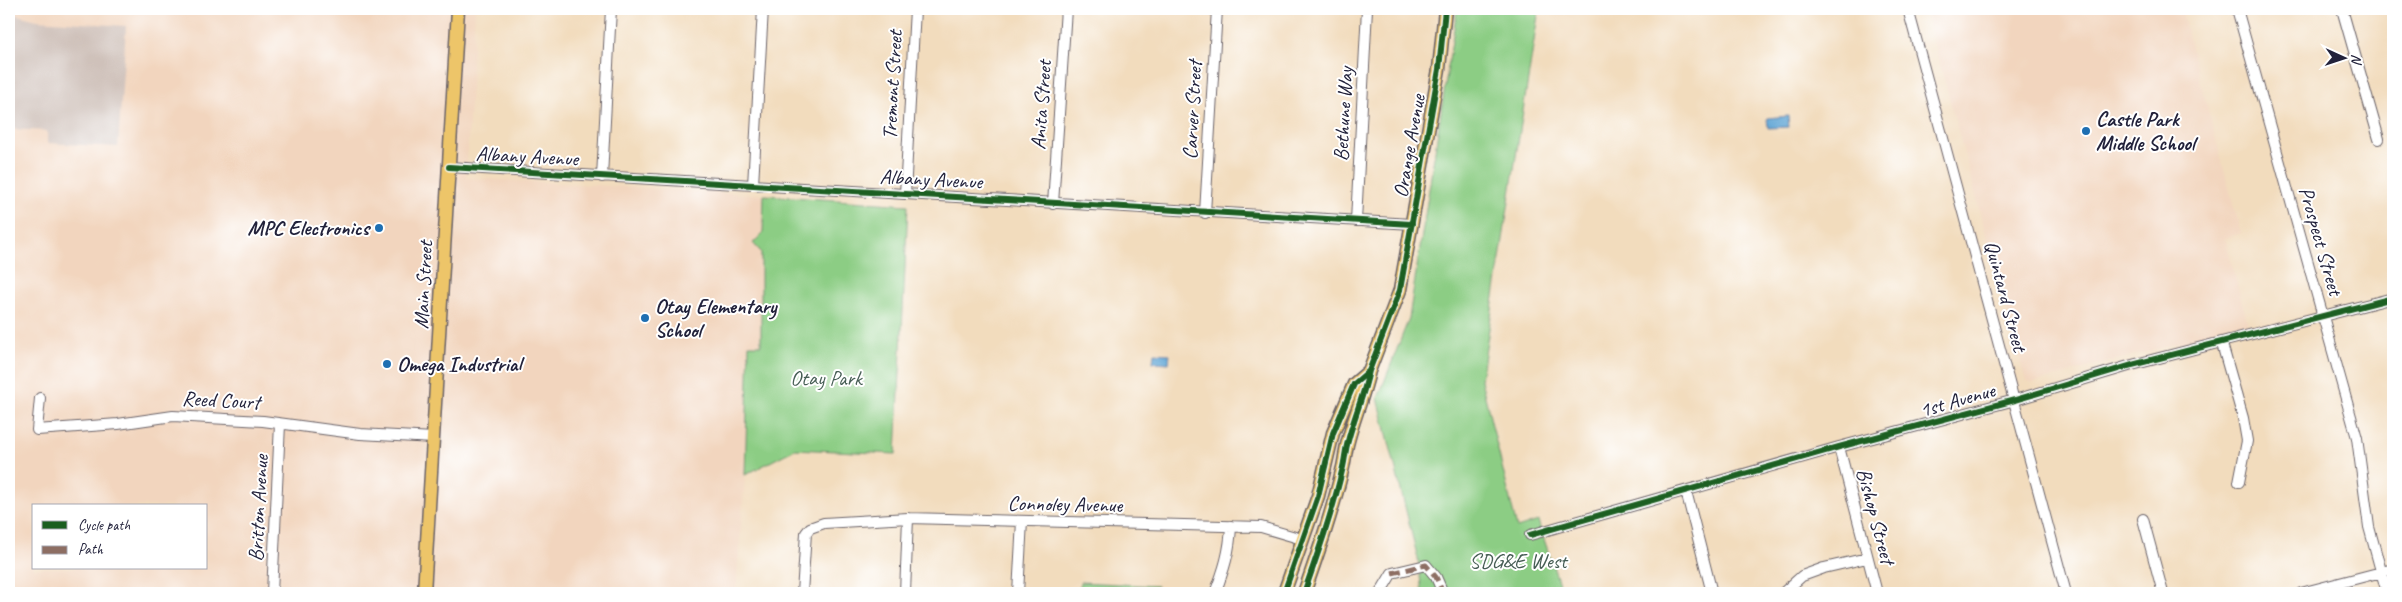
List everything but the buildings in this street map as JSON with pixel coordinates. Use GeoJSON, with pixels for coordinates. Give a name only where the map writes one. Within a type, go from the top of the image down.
{"type":"FeatureCollection","features":[{"type":"Feature","properties":{"kind":"main road","name":"Main Street"},"geometry":{"type":"LineString","coordinates":[[424,593],[458,9]]}},
{"type":"Feature","properties":{"kind":"main road","name":"Orange Avenue"},"geometry":{"type":"LineString","coordinates":[[1284,593],[1318,496],[1333,434],[1354,384],[1369,371],[1400,290],[1439,70],[1445,9]]}},
{"type":"Feature","properties":{"kind":"main road"},"geometry":{"type":"LineString","coordinates":[[1304,593],[1321,546],[1343,469],[1355,413],[1365,389],[1369,371]]}},
{"type":"Feature","properties":{"kind":"main road"},"geometry":{"type":"LineString","coordinates":[[1302,539],[1321,546]]}},
{"type":"Feature","properties":{"kind":"street"},"geometry":{"type":"LineString","coordinates":[[602,177],[611,9]]}},
{"type":"Feature","properties":{"kind":"street"},"geometry":{"type":"LineString","coordinates":[[752,185],[763,9]]}},
{"type":"Feature","properties":{"kind":"street","name":"Tremont Street"},"geometry":{"type":"LineString","coordinates":[[905,194],[915,9]]}},
{"type":"Feature","properties":{"kind":"street","name":"Anita Street"},"geometry":{"type":"LineString","coordinates":[[1053,204],[1066,9]]}},
{"type":"Feature","properties":{"kind":"street","name":"Carver Street"},"geometry":{"type":"LineString","coordinates":[[1205,213],[1216,9]]}},
{"type":"Feature","properties":{"kind":"street","name":"Bethune Way"},"geometry":{"type":"LineString","coordinates":[[1356,220],[1367,9]]}},
{"type":"Feature","properties":{"kind":"street","name":"Quintard Street"},"geometry":{"type":"LineString","coordinates":[[1908,9],[2066,593]]}},
{"type":"Feature","properties":{"kind":"street","name":"Prospect Street"},"geometry":{"type":"LineString","coordinates":[[2237,9],[2357,438],[2369,527],[2387,593]]}},
{"type":"Feature","properties":{"kind":"street"},"geometry":{"type":"LineString","coordinates":[[2342,9],[2379,139]]}},
{"type":"Feature","properties":{"kind":"street","name":"Albany Avenue"},"geometry":{"type":"LineString","coordinates":[[449,167],[1412,224]]}},
{"type":"Feature","properties":{"kind":"street","name":"1st Avenue"},"geometry":{"type":"LineString","coordinates":[[1530,535],[2015,400],[2132,365],[2222,344],[2393,298]]}},
{"type":"Feature","properties":{"kind":"street"},"geometry":{"type":"LineString","coordinates":[[2222,344],[2243,418],[2247,441],[2239,482]]}},
{"type":"Feature","properties":{"kind":"street","name":"Reed Court"},"geometry":{"type":"LineString","coordinates":[[40,398],[37,430],[118,424],[173,416],[280,424],[360,434],[434,438]]}},
{"type":"Feature","properties":{"kind":"street","name":"Britton Avenue"},"geometry":{"type":"LineString","coordinates":[[272,593],[280,424]]}},
{"type":"Feature","properties":{"kind":"street","name":"Bishop Street"},"geometry":{"type":"LineString","coordinates":[[1839,448],[1877,593]]}},
{"type":"Feature","properties":{"kind":"street"},"geometry":{"type":"LineString","coordinates":[[1686,491],[1712,593]]}},
{"type":"Feature","properties":{"kind":"street"},"geometry":{"type":"LineString","coordinates":[[905,593],[908,518]]}},
{"type":"Feature","properties":{"kind":"street","name":"Connoley Avenue"},"geometry":{"type":"LineString","coordinates":[[802,593],[805,535],[810,528],[824,523],[908,518],[1262,527],[1302,539]]}},
{"type":"Feature","properties":{"kind":"street"},"geometry":{"type":"LineString","coordinates":[[2143,519],[2163,593]]}},
{"type":"Feature","properties":{"kind":"street"},"geometry":{"type":"LineString","coordinates":[[1018,593],[1022,521]]}},
{"type":"Feature","properties":{"kind":"street"},"geometry":{"type":"LineString","coordinates":[[1215,593],[1230,548],[1230,526]]}},
{"type":"Feature","properties":{"kind":"street"},"geometry":{"type":"LineString","coordinates":[[1783,593],[1802,576],[1824,568],[1867,558]]}},
{"type":"Feature","properties":{"kind":"street"},"geometry":{"type":"LineString","coordinates":[[1380,593],[1392,574],[1426,565],[1436,576],[1443,593]]}},
{"type":"Feature","properties":{"kind":"street"},"geometry":{"type":"LineString","coordinates":[[2301,593],[2393,569]]}},
{"type":"Feature","properties":{"kind":"shaded area"},"geometry":{"type":"Polygon","coordinates":[[[9,9],[475,9],[466,178],[764,195],[761,252],[761,346],[749,345],[745,475],[736,593],[9,593],[9,9]]]}},
{"type":"Feature","properties":{"kind":"shaded area","name":"Castle Park Middle School"},"geometry":{"type":"Polygon","coordinates":[[[1925,9],[2181,9],[2241,233],[2225,238],[2248,324],[2033,383],[2028,381],[2025,378],[1925,9]]]}},
{"type":"Feature","properties":{"kind":"shaded area"},"geometry":{"type":"Polygon","coordinates":[[[9,13],[37,20],[126,26],[118,147],[47,143],[47,131],[9,129],[9,13]]]}},
{"type":"Feature","properties":{"kind":"green space","name":"SDG&E West"},"geometry":{"type":"Polygon","coordinates":[[[1457,9],[1539,9],[1481,380],[1517,528],[1538,521],[1562,593],[1422,593],[1418,559],[1378,398],[1409,318],[1457,9]]]}},
{"type":"Feature","properties":{"kind":"green space","name":"Otay Park"},"geometry":{"type":"Polygon","coordinates":[[[764,195],[908,205],[896,454],[795,449],[745,475],[749,345],[761,345],[761,252],[753,243],[763,233],[764,195]]]}},
{"type":"Feature","properties":{"kind":"green space"},"geometry":{"type":"Polygon","coordinates":[[[1080,582],[1157,586],[1155,593],[1079,593],[1080,582]]]}},
{"type":"Feature","properties":{"kind":"water"},"geometry":{"type":"Polygon","coordinates":[[[1788,116],[1789,127],[1768,128],[1767,118],[1788,116]]]}},
{"type":"Feature","properties":{"kind":"water"},"geometry":{"type":"Polygon","coordinates":[[[1154,353],[1170,354],[1169,363],[1153,362],[1154,353]]]}},
{"type":"Feature","properties":{"kind":"marked path"},"geometry":{"type":"LineString","coordinates":[[1392,573],[1426,565],[1436,577],[1443,593]]}},
{"type":"Feature","properties":{"kind":"cycle path"},"geometry":{"type":"LineString","coordinates":[[1284,593],[1318,496],[1333,433],[1354,384],[1369,371],[1400,290],[1439,69],[1445,9]]}},
{"type":"Feature","properties":{"kind":"cycle path"},"geometry":{"type":"LineString","coordinates":[[449,167],[1412,224]]}},
{"type":"Feature","properties":{"kind":"cycle path"},"geometry":{"type":"LineString","coordinates":[[1530,535],[1839,447],[2015,400],[2132,365],[2393,298]]}},
{"type":"Feature","properties":{"kind":"cycle path"},"geometry":{"type":"LineString","coordinates":[[1304,593],[1334,502],[1348,441],[1369,371]]}},
{"type":"Feature","properties":{"kind":"place","name":"Castle Park Middle School"},"geometry":{"type":"Point","coordinates":[2086,131]}},
{"type":"Feature","properties":{"kind":"place","name":"MPC Electronics"},"geometry":{"type":"Point","coordinates":[379,228]}},
{"type":"Feature","properties":{"kind":"place","name":"Otay Elementary School"},"geometry":{"type":"Point","coordinates":[645,318]}},
{"type":"Feature","properties":{"kind":"place","name":"Omega Industrial"},"geometry":{"type":"Point","coordinates":[387,364]}}]}
